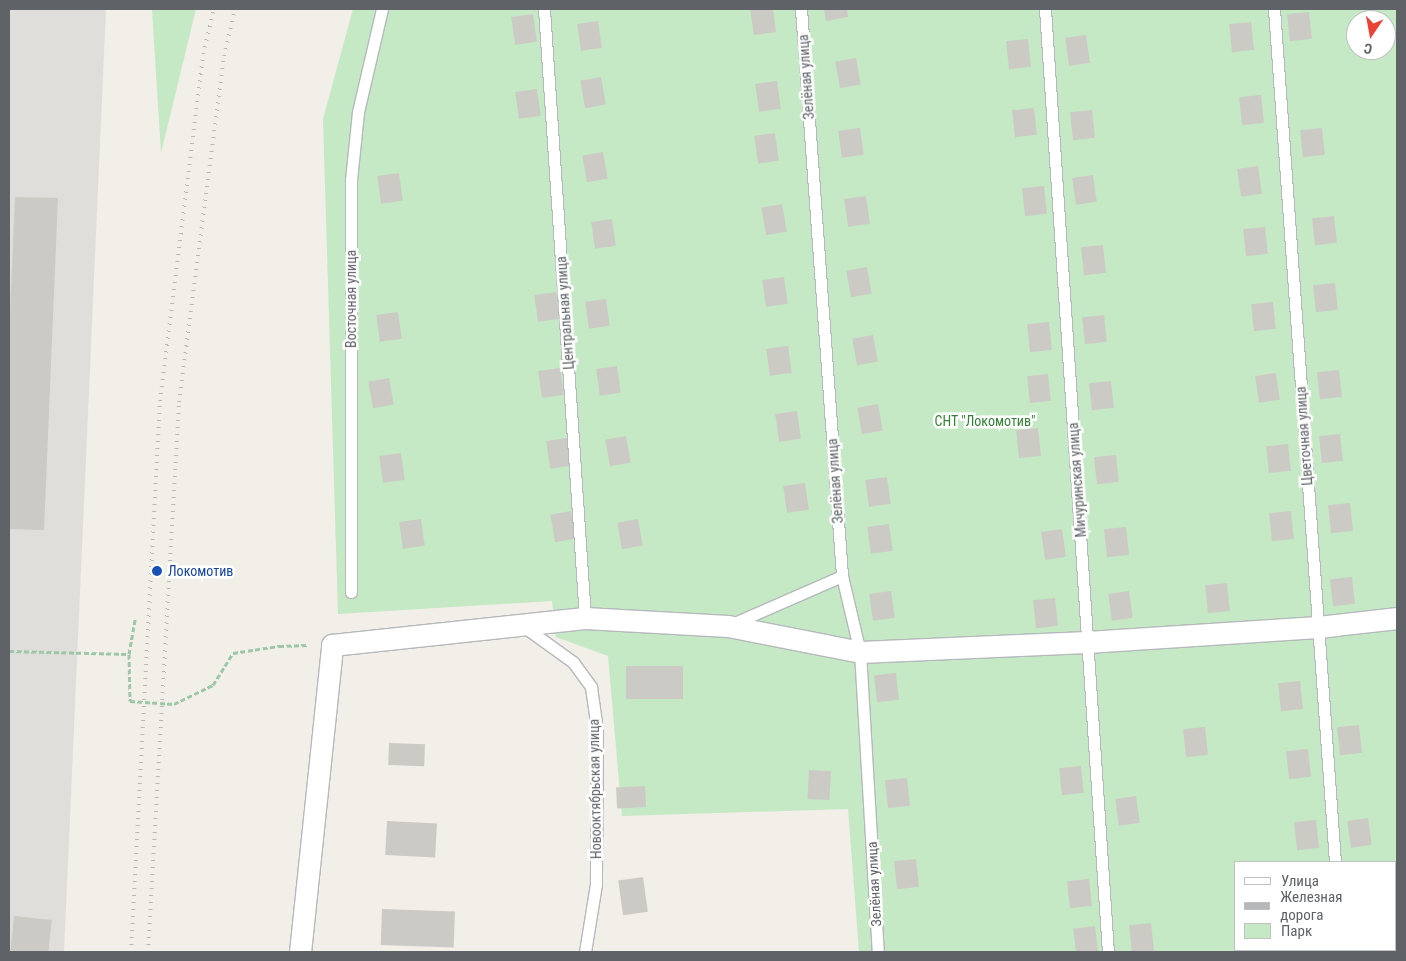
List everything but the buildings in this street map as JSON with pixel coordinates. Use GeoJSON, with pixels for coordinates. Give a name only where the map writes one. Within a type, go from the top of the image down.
{"type":"FeatureCollection","features":[{"type":"Feature","properties":{"kind":"street"},"geometry":{"type":"LineString","coordinates":[[300,952],[332,645],[586,618],[728,626],[860,652],[1087,642],[1318,627],[1397,618]]}},
{"type":"Feature","properties":{"kind":"lane","name":"Восточная улица"},"geometry":{"type":"LineString","coordinates":[[351,592],[351,180],[358,112],[382,9]]}},
{"type":"Feature","properties":{"kind":"lane","name":"Центральная улица"},"geometry":{"type":"LineString","coordinates":[[544,9],[586,618]]}},
{"type":"Feature","properties":{"kind":"lane","name":"Зелёная улица"},"geometry":{"type":"LineString","coordinates":[[801,9],[842,576],[860,652],[878,952]]}},
{"type":"Feature","properties":{"kind":"lane","name":"Мичуринская улица"},"geometry":{"type":"LineString","coordinates":[[1045,9],[1108,952]]}},
{"type":"Feature","properties":{"kind":"lane","name":"Цветочная улица"},"geometry":{"type":"LineString","coordinates":[[1274,9],[1335,861]]}},
{"type":"Feature","properties":{"kind":"lane"},"geometry":{"type":"LineString","coordinates":[[728,626],[842,576]]}},
{"type":"Feature","properties":{"kind":"lane","name":"Новооктябрьская улица"},"geometry":{"type":"LineString","coordinates":[[523,626],[573,662],[592,687],[597,729],[596,884],[585,952]]}},
{"type":"Feature","properties":{"kind":"path"},"geometry":{"type":"LineString","coordinates":[[135,619],[129,654],[130,701],[174,704],[213,685],[233,653],[279,646],[332,645]]}},
{"type":"Feature","properties":{"kind":"path"},"geometry":{"type":"LineString","coordinates":[[9,650],[129,654]]}},
{"type":"Feature","properties":{"kind":"shaded area"},"geometry":{"type":"Polygon","coordinates":[[[9,9],[106,9],[64,952],[9,952],[9,9]]]}},
{"type":"Feature","properties":{"kind":"green space"},"geometry":{"type":"Polygon","coordinates":[[[152,9],[196,9],[161,153],[152,9]]]}},
{"type":"Feature","properties":{"kind":"green space","name":"СНТ \"Локомотив\""},"geometry":{"type":"Polygon","coordinates":[[[353,9],[1397,9],[1397,952],[859,952],[848,809],[622,816],[608,656],[556,637],[552,601],[338,614],[323,119],[353,9]]]}},
{"type":"Feature","properties":{"kind":"railway"},"geometry":{"type":"LineString","coordinates":[[131,952],[160,401],[203,54],[214,9]]}},
{"type":"Feature","properties":{"kind":"railway"},"geometry":{"type":"LineString","coordinates":[[148,952],[179,402],[224,56],[235,9]]}},
{"type":"Feature","properties":{"kind":"place","name":"Локомотив"},"geometry":{"type":"Point","coordinates":[157,571]}}]}
